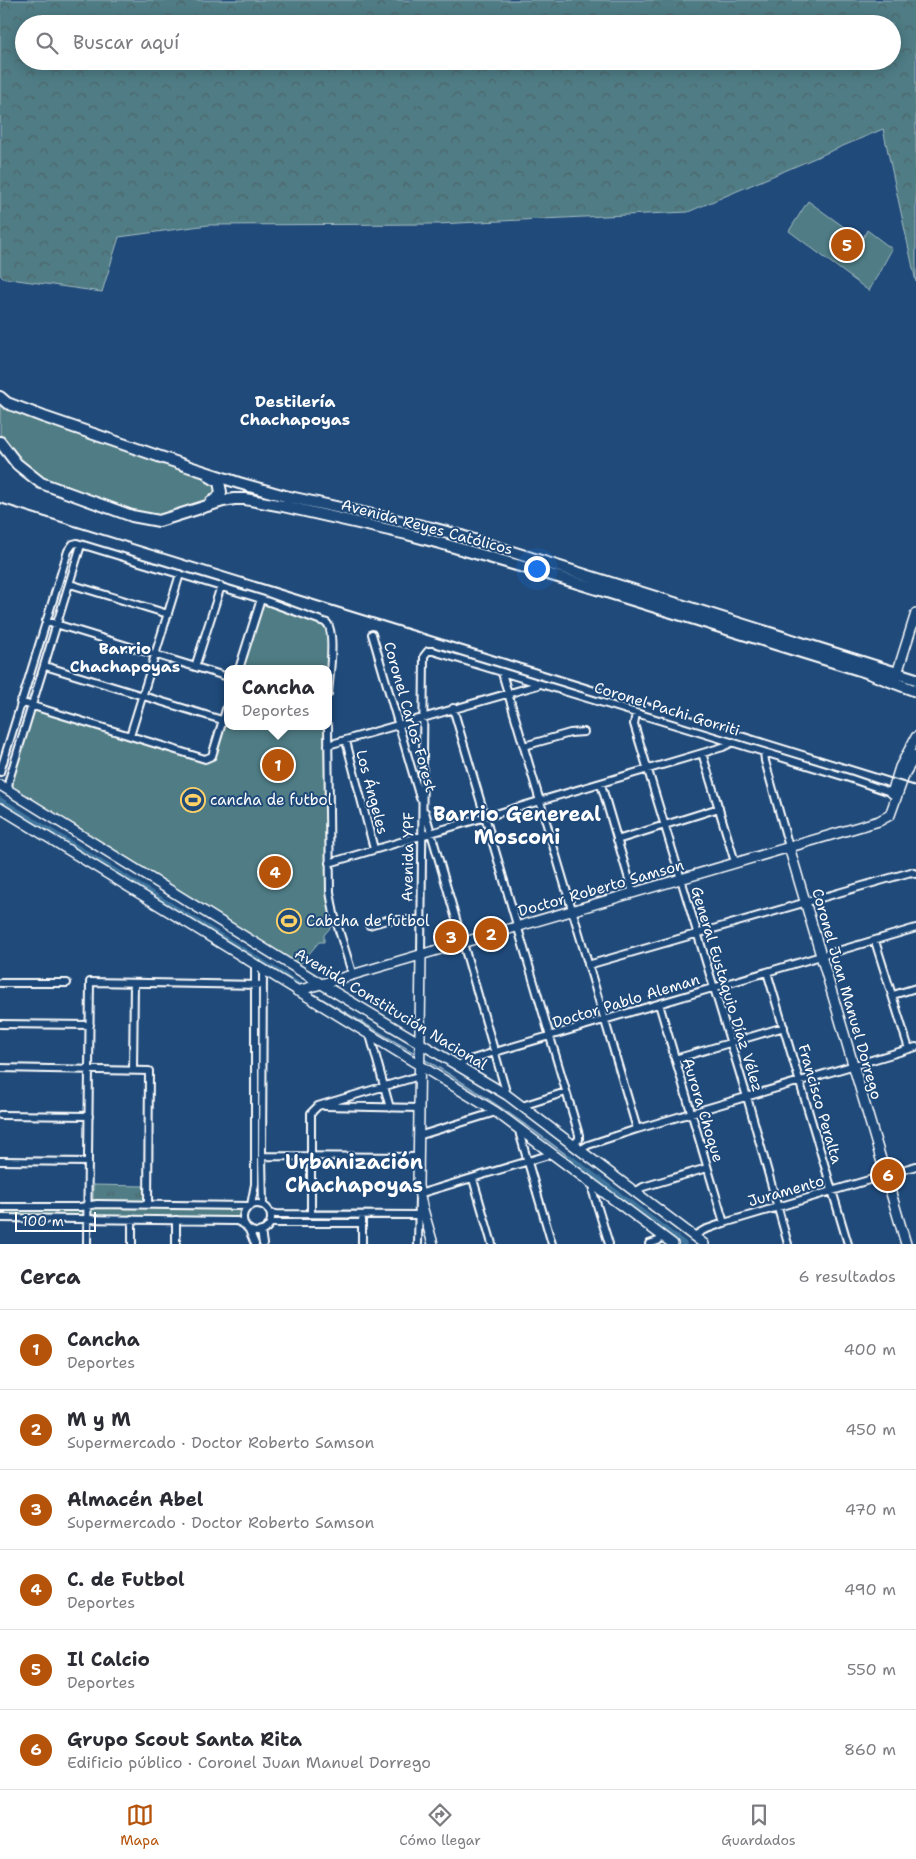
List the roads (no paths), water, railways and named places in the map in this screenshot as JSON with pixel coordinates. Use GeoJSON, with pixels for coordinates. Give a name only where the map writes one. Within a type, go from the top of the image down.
{"type":"FeatureCollection","features":[{"type":"Feature","properties":{"kind":"main road","name":"Avenida Reyes Católicos"},"geometry":{"type":"LineString","coordinates":[[0,398],[44,417],[190,468],[285,496],[458,535],[896,678],[916,691]]}},
{"type":"Feature","properties":{"kind":"main road"},"geometry":{"type":"LineString","coordinates":[[0,404],[44,417]]}},
{"type":"Feature","properties":{"kind":"main road","name":"Avenida Reyes Católicos"},"geometry":{"type":"LineString","coordinates":[[0,442],[17,464],[30,476],[51,488],[145,520],[159,521],[223,501],[245,498],[407,534],[567,580],[866,672],[916,680]]}},
{"type":"Feature","properties":{"kind":"main road"},"geometry":{"type":"LineString","coordinates":[[182,514],[217,499],[221,492],[219,482],[214,478],[190,468]]}},
{"type":"Feature","properties":{"kind":"main road"},"geometry":{"type":"LineString","coordinates":[[896,678],[916,613]]}},
{"type":"Feature","properties":{"kind":"main road","name":"Doctor Roberto Samson"},"geometry":{"type":"LineString","coordinates":[[297,992],[883,819],[890,815],[900,768],[916,737]]}},
{"type":"Feature","properties":{"kind":"main road","name":"Doctor Roberto Samson"},"geometry":{"type":"LineString","coordinates":[[895,794],[916,755]]}},
{"type":"Feature","properties":{"kind":"main road","name":"Avenida Constitución Nacional"},"geometry":{"type":"LineString","coordinates":[[4,787],[323,985],[419,1054],[673,1244]]}},
{"type":"Feature","properties":{"kind":"main road","name":"Avenida Constitución Nacional"},"geometry":{"type":"LineString","coordinates":[[0,808],[297,992],[370,1035],[419,1054],[460,1066],[507,1095],[704,1244]]}},
{"type":"Feature","properties":{"kind":"main road","name":"Coronel Juan Manuel Dorrego"},"geometry":{"type":"LineString","coordinates":[[789,847],[906,1244]]}},
{"type":"Feature","properties":{"kind":"main road","name":"Avenida YPF"},"geometry":{"type":"LineString","coordinates":[[419,1196],[421,956]]}},
{"type":"Feature","properties":{"kind":"main road"},"geometry":{"type":"LineString","coordinates":[[419,1196],[433,1244]]}},
{"type":"Feature","properties":{"kind":"street"},"geometry":{"type":"LineString","coordinates":[[0,772],[68,551],[73,544],[221,586],[314,617],[330,626],[331,665]]}},
{"type":"Feature","properties":{"kind":"street"},"geometry":{"type":"LineString","coordinates":[[4,787],[9,780],[81,545]]}},
{"type":"Feature","properties":{"kind":"street"},"geometry":{"type":"LineString","coordinates":[[130,736],[180,574]]}},
{"type":"Feature","properties":{"kind":"street"},"geometry":{"type":"LineString","coordinates":[[70,584],[168,614]]}},
{"type":"Feature","properties":{"kind":"street"},"geometry":{"type":"LineString","coordinates":[[195,667],[221,586]]}},
{"type":"Feature","properties":{"kind":"street"},"geometry":{"type":"LineString","coordinates":[[240,665],[261,599]]}},
{"type":"Feature","properties":{"kind":"street"},"geometry":{"type":"LineString","coordinates":[[46,621],[224,676]]}},
{"type":"Feature","properties":{"kind":"street","name":"Coronel Carlos Forest"},"geometry":{"type":"LineString","coordinates":[[372,634],[507,1095]]}},
{"type":"Feature","properties":{"kind":"street","name":"Coronel Pachi Gorriti"},"geometry":{"type":"LineString","coordinates":[[428,651],[732,742],[895,794]]}},
{"type":"Feature","properties":{"kind":"street","name":"Avenida YPF"},"geometry":{"type":"LineString","coordinates":[[421,956],[424,656],[428,651]]}},
{"type":"Feature","properties":{"kind":"street"},"geometry":{"type":"LineString","coordinates":[[45,666],[222,720]]}},
{"type":"Feature","properties":{"kind":"street"},"geometry":{"type":"LineString","coordinates":[[502,674],[637,1129]]}},
{"type":"Feature","properties":{"kind":"street"},"geometry":{"type":"LineString","coordinates":[[328,745],[539,684]]}},
{"type":"Feature","properties":{"kind":"street"},"geometry":{"type":"LineString","coordinates":[[20,702],[207,759],[212,756],[224,714]]}},
{"type":"Feature","properties":{"kind":"street"},"geometry":{"type":"LineString","coordinates":[[453,708],[580,1137],[577,1148]]}},
{"type":"Feature","properties":{"kind":"street","name":"General Eustaquio Díaz Vélez"},"geometry":{"type":"LineString","coordinates":[[636,713],[634,724],[682,878],[788,1244]]}},
{"type":"Feature","properties":{"kind":"street"},"geometry":{"type":"LineString","coordinates":[[328,730],[331,902],[352,976]]}},
{"type":"Feature","properties":{"kind":"street"},"geometry":{"type":"LineString","coordinates":[[524,746],[570,733],[584,732]]}},
{"type":"Feature","properties":{"kind":"street","name":"Los Ángeles"},"geometry":{"type":"LineString","coordinates":[[346,741],[374,849]]}},
{"type":"Feature","properties":{"kind":"street"},"geometry":{"type":"LineString","coordinates":[[329,863],[601,784],[723,747],[732,742]]}},
{"type":"Feature","properties":{"kind":"street","name":"Coronel Juan Manuel Dorrego"},"geometry":{"type":"LineString","coordinates":[[764,752],[764,761],[789,847]]}},
{"type":"Feature","properties":{"kind":"street"},"geometry":{"type":"LineString","coordinates":[[702,753],[735,862]]}},
{"type":"Feature","properties":{"kind":"street"},"geometry":{"type":"LineString","coordinates":[[601,784],[633,893]]}},
{"type":"Feature","properties":{"kind":"street"},"geometry":{"type":"LineString","coordinates":[[617,840],[719,808]]}},
{"type":"Feature","properties":{"kind":"street"},"geometry":{"type":"LineString","coordinates":[[588,965],[806,901],[911,872],[916,874]]}},
{"type":"Feature","properties":{"kind":"street"},"geometry":{"type":"LineString","coordinates":[[369,925],[387,920],[421,920]]}},
{"type":"Feature","properties":{"kind":"street","name":"Doctor Pablo Aleman"},"geometry":{"type":"LineString","coordinates":[[460,1066],[462,1062],[495,1052],[916,928]]}},
{"type":"Feature","properties":{"kind":"street"},"geometry":{"type":"LineString","coordinates":[[577,1148],[912,1048],[875,940]]}},
{"type":"Feature","properties":{"kind":"street"},"geometry":{"type":"LineString","coordinates":[[255,965],[263,1205],[270,1213],[276,1214],[418,1215]]}},
{"type":"Feature","properties":{"kind":"street"},"geometry":{"type":"LineString","coordinates":[[255,1244],[242,1217],[250,1205],[255,1184],[263,970]]}},
{"type":"Feature","properties":{"kind":"street","name":"Francisco Peralta"},"geometry":{"type":"LineString","coordinates":[[768,972],[848,1244]]}},
{"type":"Feature","properties":{"kind":"street"},"geometry":{"type":"LineString","coordinates":[[87,1244],[90,982],[263,985]]}},
{"type":"Feature","properties":{"kind":"street"},"geometry":{"type":"LineString","coordinates":[[0,983],[67,983]]}},
{"type":"Feature","properties":{"kind":"street"},"geometry":{"type":"LineString","coordinates":[[133,1070],[134,983]]}},
{"type":"Feature","properties":{"kind":"street"},"geometry":{"type":"LineString","coordinates":[[893,995],[916,988]]}},
{"type":"Feature","properties":{"kind":"street","name":"Aurora Choque"},"geometry":{"type":"LineString","coordinates":[[659,1004],[724,1223]]}},
{"type":"Feature","properties":{"kind":"street"},"geometry":{"type":"LineString","coordinates":[[0,1024],[90,1025]]}},
{"type":"Feature","properties":{"kind":"street"},"geometry":{"type":"LineString","coordinates":[[675,1059],[784,1027]]}},
{"type":"Feature","properties":{"kind":"street"},"geometry":{"type":"LineString","coordinates":[[370,1035],[390,1108]]}},
{"type":"Feature","properties":{"kind":"street"},"geometry":{"type":"LineString","coordinates":[[0,1068],[149,1071],[148,1204]]}},
{"type":"Feature","properties":{"kind":"street"},"geometry":{"type":"LineString","coordinates":[[311,1214],[312,1113],[318,1106],[419,1076]]}},
{"type":"Feature","properties":{"kind":"street"},"geometry":{"type":"LineString","coordinates":[[522,1106],[566,1092]]}},
{"type":"Feature","properties":{"kind":"street"},"geometry":{"type":"LineString","coordinates":[[318,1106],[419,1108]]}},
{"type":"Feature","properties":{"kind":"street"},"geometry":{"type":"LineString","coordinates":[[418,1136],[496,1112]]}},
{"type":"Feature","properties":{"kind":"street"},"geometry":{"type":"LineString","coordinates":[[0,1115],[89,1116]]}},
{"type":"Feature","properties":{"kind":"street"},"geometry":{"type":"LineString","coordinates":[[519,1128],[552,1244]]}},
{"type":"Feature","properties":{"kind":"street"},"geometry":{"type":"LineString","coordinates":[[419,1196],[422,1193],[552,1154]]}},
{"type":"Feature","properties":{"kind":"street"},"geometry":{"type":"LineString","coordinates":[[262,1156],[418,1157]]}},
{"type":"Feature","properties":{"kind":"street"},"geometry":{"type":"LineString","coordinates":[[0,1161],[88,1162]]}},
{"type":"Feature","properties":{"kind":"street","name":"Juramento"},"geometry":{"type":"LineString","coordinates":[[694,1236],[704,1230],[724,1223],[916,1166]]}},
{"type":"Feature","properties":{"kind":"street"},"geometry":{"type":"LineString","coordinates":[[635,1192],[643,1187],[707,1168]]}},
{"type":"Feature","properties":{"kind":"street"},"geometry":{"type":"LineString","coordinates":[[472,1178],[492,1244]]}},
{"type":"Feature","properties":{"kind":"street"},"geometry":{"type":"LineString","coordinates":[[595,1185],[593,1192],[609,1244]]}},
{"type":"Feature","properties":{"kind":"street","name":"Avenida YPF"},"geometry":{"type":"LineString","coordinates":[[418,1244],[419,1196]]}},
{"type":"Feature","properties":{"kind":"street"},"geometry":{"type":"LineString","coordinates":[[0,1207],[80,1207],[98,1204],[263,1205]]}},
{"type":"Feature","properties":{"kind":"street"},"geometry":{"type":"LineString","coordinates":[[270,1213],[270,1223]]}},
{"type":"Feature","properties":{"kind":"street"},"geometry":{"type":"LineString","coordinates":[[362,1215],[362,1244]]}},
{"type":"Feature","properties":{"kind":"street"},"geometry":{"type":"LineString","coordinates":[[0,1218],[238,1221],[257,1232],[270,1223],[362,1223]]}},
{"type":"Feature","properties":{"kind":"street"},"geometry":{"type":"LineString","coordinates":[[132,1219],[132,1244]]}},
{"type":"Feature","properties":{"kind":"street"},"geometry":{"type":"LineString","coordinates":[[176,1220],[176,1244]]}},
{"type":"Feature","properties":{"kind":"street"},"geometry":{"type":"LineString","coordinates":[[261,1231],[263,1244]]}},
{"type":"Feature","properties":{"kind":"street"},"geometry":{"type":"LineString","coordinates":[[649,1244],[658,1241],[663,1236]]}},
{"type":"Feature","properties":{"kind":"waterway"},"geometry":{"type":"LineString","coordinates":[[0,800],[312,993]]}},
{"type":"Feature","properties":{"kind":"waterway"},"geometry":{"type":"LineString","coordinates":[[312,993],[416,1054]]}},
{"type":"Feature","properties":{"kind":"waterway"},"geometry":{"type":"LineString","coordinates":[[422,1058],[497,1105],[569,1157]]}},
{"type":"Feature","properties":{"kind":"waterway"},"geometry":{"type":"LineString","coordinates":[[569,1157],[684,1244]]}},
{"type":"Feature","properties":{"kind":"railway"},"geometry":{"type":"LineString","coordinates":[[0,503],[916,786]]}},
{"type":"Feature","properties":{"kind":"place","name":"Il Calcio"},"geometry":{"type":"Point","coordinates":[847,245]}},
{"type":"Feature","properties":{"kind":"place","name":"Cancha"},"geometry":{"type":"Point","coordinates":[278,765]}},
{"type":"Feature","properties":{"kind":"place","name":"cancha de futbol"},"geometry":{"type":"Point","coordinates":[193,800]}},
{"type":"Feature","properties":{"kind":"place","name":"C. de Futbol"},"geometry":{"type":"Point","coordinates":[275,872]}},
{"type":"Feature","properties":{"kind":"place","name":"Cabcha de futbol"},"geometry":{"type":"Point","coordinates":[289,921]}},
{"type":"Feature","properties":{"kind":"place","name":"M y M"},"geometry":{"type":"Point","coordinates":[491,934]}},
{"type":"Feature","properties":{"kind":"place","name":"Almacén Abel"},"geometry":{"type":"Point","coordinates":[451,937]}},
{"type":"Feature","properties":{"kind":"place","name":"Grupo Scout Santa Rita"},"geometry":{"type":"Point","coordinates":[888,1175]}},
{"type":"Feature","properties":{"kind":"district","name":"Destilería Chachapoyas"},"geometry":{"type":"Point","coordinates":[295,410]}},
{"type":"Feature","properties":{"kind":"district","name":"Barrio Chachapoyas"},"geometry":{"type":"Point","coordinates":[125,657]}},
{"type":"Feature","properties":{"kind":"district","name":"Barrio Genereal Mosconi"},"geometry":{"type":"Point","coordinates":[517,826]}},
{"type":"Feature","properties":{"kind":"district","name":"Urbanización Chachapoyas"},"geometry":{"type":"Point","coordinates":[354,1174]}}]}
